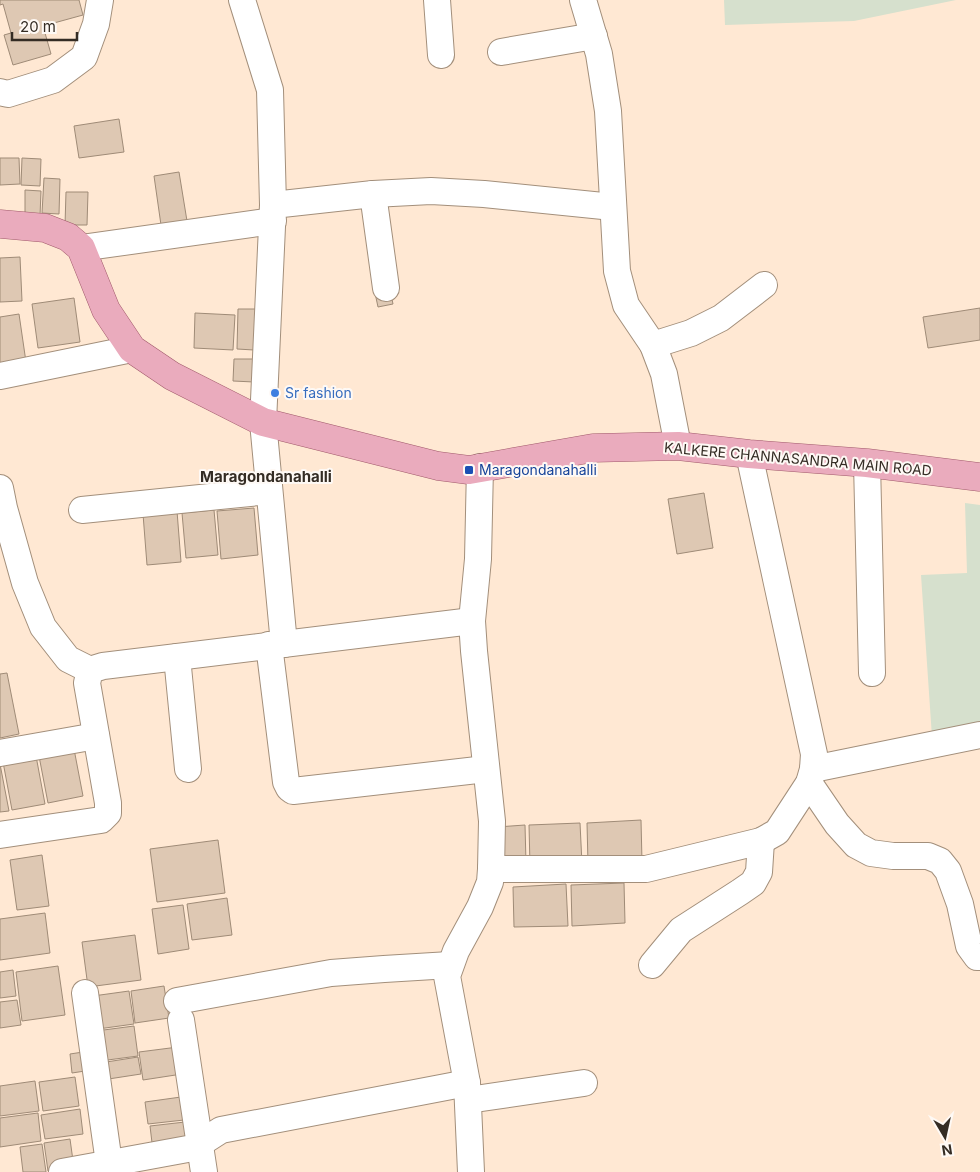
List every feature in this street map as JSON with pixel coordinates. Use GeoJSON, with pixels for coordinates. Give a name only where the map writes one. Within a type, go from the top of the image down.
{"type":"FeatureCollection","features":[{"type":"Feature","properties":{"kind":"main road"},"geometry":{"type":"LineString","coordinates":[[0,224],[45,228],[68,237],[81,248],[106,310],[132,349]]}},
{"type":"Feature","properties":{"kind":"main road","name":"KALKERE CHANNASANDRA MAIN ROAD"},"geometry":{"type":"LineString","coordinates":[[132,349],[172,376],[263,422],[438,466],[469,470],[593,448],[678,446],[749,454],[867,463],[980,476]]}},
{"type":"Feature","properties":{"kind":"street"},"geometry":{"type":"LineString","coordinates":[[0,92],[8,94],[53,80],[84,57],[96,24],[100,0]]}},
{"type":"Feature","properties":{"kind":"street"},"geometry":{"type":"LineString","coordinates":[[242,0],[270,90],[273,213],[263,422],[270,491],[286,782],[288,788],[293,791],[486,769]]}},
{"type":"Feature","properties":{"kind":"street"},"geometry":{"type":"LineString","coordinates":[[437,0],[441,55]]}},
{"type":"Feature","properties":{"kind":"street"},"geometry":{"type":"LineString","coordinates":[[583,0],[599,54],[608,111],[617,271],[626,306],[653,345],[664,374],[678,446]]}},
{"type":"Feature","properties":{"kind":"street"},"geometry":{"type":"LineString","coordinates":[[501,52],[594,36]]}},
{"type":"Feature","properties":{"kind":"street"},"geometry":{"type":"LineString","coordinates":[[81,248],[373,194],[440,191],[613,207]]}},
{"type":"Feature","properties":{"kind":"street"},"geometry":{"type":"LineString","coordinates":[[373,194],[386,288]]}},
{"type":"Feature","properties":{"kind":"street"},"geometry":{"type":"LineString","coordinates":[[653,345],[691,333],[721,318],[764,285]]}},
{"type":"Feature","properties":{"kind":"street"},"geometry":{"type":"LineString","coordinates":[[0,376],[132,349]]}},
{"type":"Feature","properties":{"kind":"street"},"geometry":{"type":"LineString","coordinates":[[491,870],[646,869],[761,841],[777,832],[811,776],[814,754],[749,454]]}},
{"type":"Feature","properties":{"kind":"street"},"geometry":{"type":"LineString","coordinates":[[867,463],[872,673]]}},
{"type":"Feature","properties":{"kind":"street"},"geometry":{"type":"LineString","coordinates":[[471,1172],[468,1092],[447,976],[456,951],[480,907],[490,882],[491,870],[492,821],[472,620],[478,559],[480,467]]}},
{"type":"Feature","properties":{"kind":"street"},"geometry":{"type":"LineString","coordinates":[[0,488],[25,583],[43,627],[68,659],[90,670],[103,666],[472,620]]}},
{"type":"Feature","properties":{"kind":"street"},"geometry":{"type":"LineString","coordinates":[[82,510],[270,491]]}},
{"type":"Feature","properties":{"kind":"street"},"geometry":{"type":"LineString","coordinates":[[177,657],[188,769]]}},
{"type":"Feature","properties":{"kind":"street"},"geometry":{"type":"LineString","coordinates":[[0,835],[101,820],[108,813],[108,803],[87,683],[90,670]]}},
{"type":"Feature","properties":{"kind":"street"},"geometry":{"type":"LineString","coordinates":[[811,776],[980,735]]}},
{"type":"Feature","properties":{"kind":"street"},"geometry":{"type":"LineString","coordinates":[[0,753],[96,736]]}},
{"type":"Feature","properties":{"kind":"street"},"geometry":{"type":"LineString","coordinates":[[811,776],[837,824],[856,845],[871,853],[894,856],[928,856],[940,861],[948,871],[960,904],[969,946],[980,957]]}},
{"type":"Feature","properties":{"kind":"street"},"geometry":{"type":"LineString","coordinates":[[652,966],[681,930],[753,883],[758,872],[761,841]]}},
{"type":"Feature","properties":{"kind":"street"},"geometry":{"type":"LineString","coordinates":[[204,1172],[179,1010],[332,973],[450,966]]}},
{"type":"Feature","properties":{"kind":"street"},"geometry":{"type":"LineString","coordinates":[[86,993],[109,1168]]}},
{"type":"Feature","properties":{"kind":"street"},"geometry":{"type":"LineString","coordinates":[[62,1172],[109,1168],[192,1148],[221,1130],[468,1092],[584,1083]]}},
{"type":"Feature","properties":{"kind":"green space"},"geometry":{"type":"Polygon","coordinates":[[[724,0],[956,0],[854,21],[725,25],[724,0]]]}},
{"type":"Feature","properties":{"kind":"green space"},"geometry":{"type":"Polygon","coordinates":[[[965,503],[980,505],[980,729],[932,737],[921,575],[967,573],[965,503]]]}},
{"type":"Feature","properties":{"kind":"building"},"geometry":{"type":"Polygon","coordinates":[[[0,0],[79,0],[83,15],[43,26],[51,54],[13,65],[4,35],[11,33],[3,4],[0,5],[0,0]]]}},
{"type":"Feature","properties":{"kind":"building"},"geometry":{"type":"Polygon","coordinates":[[[119,119],[124,152],[79,158],[74,126],[119,119]]]}},
{"type":"Feature","properties":{"kind":"building"},"geometry":{"type":"Polygon","coordinates":[[[0,158],[19,158],[20,184],[0,185],[0,158]]]}},
{"type":"Feature","properties":{"kind":"building"},"geometry":{"type":"Polygon","coordinates":[[[22,158],[41,159],[40,186],[21,185],[22,158]]]}},
{"type":"Feature","properties":{"kind":"building"},"geometry":{"type":"Polygon","coordinates":[[[179,172],[187,221],[161,225],[154,176],[179,172]]]}},
{"type":"Feature","properties":{"kind":"building"},"geometry":{"type":"Polygon","coordinates":[[[44,178],[60,179],[59,214],[42,213],[44,178]]]}},
{"type":"Feature","properties":{"kind":"building"},"geometry":{"type":"Polygon","coordinates":[[[25,190],[41,191],[40,216],[25,215],[25,190]]]}},
{"type":"Feature","properties":{"kind":"building"},"geometry":{"type":"Polygon","coordinates":[[[66,192],[88,192],[87,225],[65,225],[66,192]]]}},
{"type":"Feature","properties":{"kind":"building"},"geometry":{"type":"Polygon","coordinates":[[[20,257],[22,301],[0,302],[0,258],[20,257]]]}},
{"type":"Feature","properties":{"kind":"building"},"geometry":{"type":"Polygon","coordinates":[[[390,290],[393,304],[378,307],[375,293],[390,290]]]}},
{"type":"Feature","properties":{"kind":"building"},"geometry":{"type":"Polygon","coordinates":[[[74,298],[80,342],[38,348],[32,304],[74,298]]]}},
{"type":"Feature","properties":{"kind":"building"},"geometry":{"type":"Polygon","coordinates":[[[980,308],[980,340],[928,348],[923,317],[980,308]]]}},
{"type":"Feature","properties":{"kind":"building"},"geometry":{"type":"Polygon","coordinates":[[[238,309],[256,309],[254,350],[237,349],[238,309]]]}},
{"type":"Feature","properties":{"kind":"building"},"geometry":{"type":"Polygon","coordinates":[[[195,313],[235,315],[233,350],[194,348],[195,313]]]}},
{"type":"Feature","properties":{"kind":"building"},"geometry":{"type":"Polygon","coordinates":[[[19,314],[26,362],[0,366],[0,317],[19,314]]]}},
{"type":"Feature","properties":{"kind":"building"},"geometry":{"type":"Polygon","coordinates":[[[234,359],[255,359],[254,382],[233,381],[234,359]]]}},
{"type":"Feature","properties":{"kind":"building"},"geometry":{"type":"Polygon","coordinates":[[[704,493],[713,548],[677,554],[668,499],[704,493]]]}},
{"type":"Feature","properties":{"kind":"building"},"geometry":{"type":"Polygon","coordinates":[[[254,508],[258,555],[221,559],[217,511],[254,508]]]}},
{"type":"Feature","properties":{"kind":"building"},"geometry":{"type":"Polygon","coordinates":[[[214,510],[218,555],[186,558],[182,513],[214,510]]]}},
{"type":"Feature","properties":{"kind":"building"},"geometry":{"type":"Polygon","coordinates":[[[177,511],[181,562],[147,565],[143,514],[177,511]]]}},
{"type":"Feature","properties":{"kind":"building"},"geometry":{"type":"Polygon","coordinates":[[[7,673],[19,734],[0,738],[0,674],[7,673]]]}},
{"type":"Feature","properties":{"kind":"building"},"geometry":{"type":"Polygon","coordinates":[[[74,749],[83,796],[48,803],[39,756],[74,749]]]}},
{"type":"Feature","properties":{"kind":"building"},"geometry":{"type":"Polygon","coordinates":[[[36,756],[45,804],[12,810],[3,762],[36,756]]]}},
{"type":"Feature","properties":{"kind":"building"},"geometry":{"type":"Polygon","coordinates":[[[0,764],[9,811],[0,812],[0,764]]]}},
{"type":"Feature","properties":{"kind":"building"},"geometry":{"type":"Polygon","coordinates":[[[641,820],[642,862],[588,864],[587,823],[641,820]]]}},
{"type":"Feature","properties":{"kind":"building"},"geometry":{"type":"Polygon","coordinates":[[[580,823],[582,864],[530,866],[529,825],[580,823]]]}},
{"type":"Feature","properties":{"kind":"building"},"geometry":{"type":"Polygon","coordinates":[[[525,825],[526,863],[498,864],[497,827],[525,825]]]}},
{"type":"Feature","properties":{"kind":"building"},"geometry":{"type":"Polygon","coordinates":[[[218,840],[225,893],[157,902],[150,849],[218,840]]]}},
{"type":"Feature","properties":{"kind":"building"},"geometry":{"type":"Polygon","coordinates":[[[42,855],[49,906],[17,910],[10,860],[42,855]]]}},
{"type":"Feature","properties":{"kind":"building"},"geometry":{"type":"Polygon","coordinates":[[[624,883],[625,923],[572,926],[571,885],[624,883]]]}},
{"type":"Feature","properties":{"kind":"building"},"geometry":{"type":"Polygon","coordinates":[[[566,884],[568,926],[514,927],[513,887],[566,884]]]}},
{"type":"Feature","properties":{"kind":"building"},"geometry":{"type":"Polygon","coordinates":[[[227,898],[232,935],[192,940],[187,904],[227,898]]]}},
{"type":"Feature","properties":{"kind":"building"},"geometry":{"type":"Polygon","coordinates":[[[183,905],[189,949],[158,954],[152,909],[183,905]]]}},
{"type":"Feature","properties":{"kind":"building"},"geometry":{"type":"Polygon","coordinates":[[[45,913],[50,953],[0,960],[0,919],[45,913]]]}},
{"type":"Feature","properties":{"kind":"building"},"geometry":{"type":"Polygon","coordinates":[[[135,935],[141,980],[88,987],[82,942],[135,935]]]}},
{"type":"Feature","properties":{"kind":"building"},"geometry":{"type":"Polygon","coordinates":[[[58,966],[65,1015],[22,1021],[16,972],[58,966]]]}},
{"type":"Feature","properties":{"kind":"building"},"geometry":{"type":"Polygon","coordinates":[[[13,970],[16,996],[0,998],[0,972],[13,970]]]}},
{"type":"Feature","properties":{"kind":"building"},"geometry":{"type":"Polygon","coordinates":[[[164,986],[169,1018],[135,1023],[131,991],[164,986]]]}},
{"type":"Feature","properties":{"kind":"building"},"geometry":{"type":"Polygon","coordinates":[[[129,991],[134,1024],[98,1029],[93,996],[129,991]]]}},
{"type":"Feature","properties":{"kind":"building"},"geometry":{"type":"Polygon","coordinates":[[[17,1000],[21,1025],[0,1028],[0,1002],[17,1000]]]}},
{"type":"Feature","properties":{"kind":"building"},"geometry":{"type":"Polygon","coordinates":[[[134,1026],[138,1056],[100,1061],[96,1031],[134,1026]]]}},
{"type":"Feature","properties":{"kind":"building"},"geometry":{"type":"Polygon","coordinates":[[[178,1047],[182,1074],[143,1080],[139,1052],[178,1047]]]}},
{"type":"Feature","properties":{"kind":"building"},"geometry":{"type":"Polygon","coordinates":[[[83,1052],[85,1071],[72,1073],[70,1054],[83,1052]]]}},
{"type":"Feature","properties":{"kind":"building"},"geometry":{"type":"Polygon","coordinates":[[[138,1057],[141,1074],[102,1080],[100,1063],[138,1057]]]}},
{"type":"Feature","properties":{"kind":"building"},"geometry":{"type":"Polygon","coordinates":[[[75,1077],[79,1106],[43,1111],[39,1082],[75,1077]]]}},
{"type":"Feature","properties":{"kind":"building"},"geometry":{"type":"Polygon","coordinates":[[[35,1081],[39,1111],[0,1116],[0,1086],[35,1081]]]}},
{"type":"Feature","properties":{"kind":"building"},"geometry":{"type":"Polygon","coordinates":[[[181,1097],[184,1120],[148,1124],[145,1102],[181,1097]]]}},
{"type":"Feature","properties":{"kind":"building"},"geometry":{"type":"Polygon","coordinates":[[[80,1109],[83,1134],[45,1139],[41,1115],[80,1109]]]}},
{"type":"Feature","properties":{"kind":"building"},"geometry":{"type":"Polygon","coordinates":[[[38,1113],[41,1141],[0,1147],[0,1118],[38,1113]]]}},
{"type":"Feature","properties":{"kind":"building"},"geometry":{"type":"Polygon","coordinates":[[[185,1122],[189,1146],[153,1151],[150,1126],[185,1122]]]}},
{"type":"Feature","properties":{"kind":"building"},"geometry":{"type":"Polygon","coordinates":[[[70,1139],[74,1168],[48,1171],[44,1143],[70,1139]]]}},
{"type":"Feature","properties":{"kind":"building"},"geometry":{"type":"Polygon","coordinates":[[[42,1144],[46,1172],[23,1172],[20,1147],[42,1144]]]}},
{"type":"Feature","properties":{"kind":"place","name":"Sr fashion"},"geometry":{"type":"Point","coordinates":[275,393]}},
{"type":"Feature","properties":{"kind":"place","name":"Maragondanahalli"},"geometry":{"type":"Point","coordinates":[469,470]}},
{"type":"Feature","properties":{"kind":"district","name":"Maragondanahalli"},"geometry":{"type":"Point","coordinates":[266,477]}}]}
